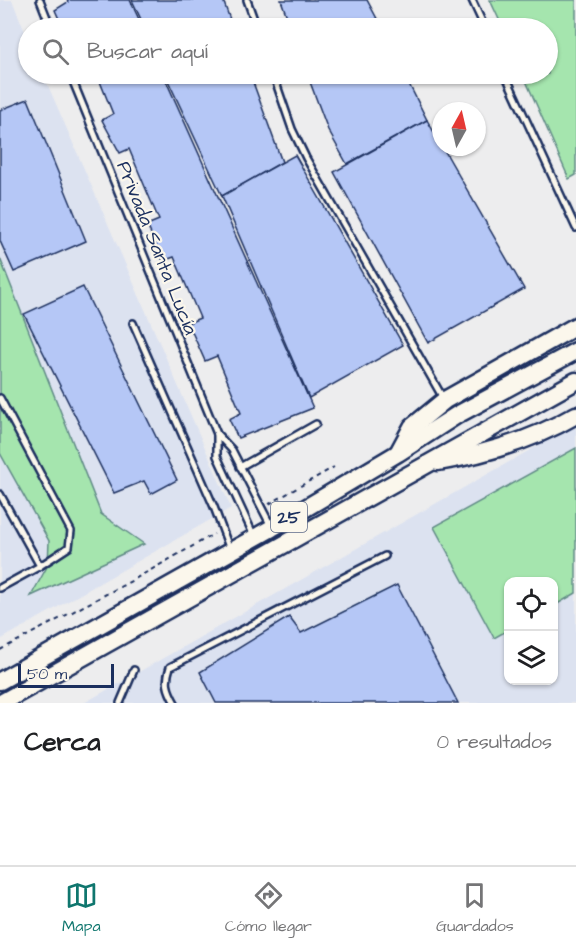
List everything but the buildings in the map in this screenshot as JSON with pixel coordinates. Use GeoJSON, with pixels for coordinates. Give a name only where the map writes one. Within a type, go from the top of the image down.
{"type":"FeatureCollection","features":[{"type":"Feature","properties":{"kind":"main road"},"geometry":{"type":"LineString","coordinates":[[398,453],[412,427],[445,400],[576,326]]}},
{"type":"Feature","properties":{"kind":"main road","name":"25"},"geometry":{"type":"LineString","coordinates":[[0,681],[231,552],[398,453],[457,415],[576,351]]}},
{"type":"Feature","properties":{"kind":"main road","name":"25"},"geometry":{"type":"LineString","coordinates":[[1,703],[576,381]]}},
{"type":"Feature","properties":{"kind":"main road"},"geometry":{"type":"LineString","coordinates":[[428,463],[460,458],[524,441],[576,415]]}},
{"type":"Feature","properties":{"kind":"lane"},"geometry":{"type":"LineString","coordinates":[[40,0],[47,18]]}},
{"type":"Feature","properties":{"kind":"lane"},"geometry":{"type":"LineString","coordinates":[[247,0],[253,18]]}},
{"type":"Feature","properties":{"kind":"lane"},"geometry":{"type":"LineString","coordinates":[[472,0],[480,18]]}},
{"type":"Feature","properties":{"kind":"lane","name":"Privada Santa Lucía"},"geometry":{"type":"LineString","coordinates":[[74,84],[217,434],[232,450],[272,528]]}},
{"type":"Feature","properties":{"kind":"lane"},"geometry":{"type":"LineString","coordinates":[[276,84],[292,129],[306,158],[445,400]]}},
{"type":"Feature","properties":{"kind":"lane"},"geometry":{"type":"LineString","coordinates":[[510,84],[576,228]]}},
{"type":"Feature","properties":{"kind":"lane"},"geometry":{"type":"LineString","coordinates":[[133,323],[231,552]]}},
{"type":"Feature","properties":{"kind":"lane"},"geometry":{"type":"LineString","coordinates":[[0,398],[71,531],[69,547],[0,588]]}},
{"type":"Feature","properties":{"kind":"lane"},"geometry":{"type":"LineString","coordinates":[[240,467],[316,424]]}},
{"type":"Feature","properties":{"kind":"lane","name":"Privada Santa Lucía"},"geometry":{"type":"LineString","coordinates":[[217,434],[217,456],[254,537]]}},
{"type":"Feature","properties":{"kind":"lane"},"geometry":{"type":"LineString","coordinates":[[0,494],[40,566]]}},
{"type":"Feature","properties":{"kind":"lane"},"geometry":{"type":"LineString","coordinates":[[175,703],[167,690],[166,680],[170,667],[385,556]]}},
{"type":"Feature","properties":{"kind":"lane"},"geometry":{"type":"LineString","coordinates":[[120,703],[134,670]]}},
{"type":"Feature","properties":{"kind":"path"},"geometry":{"type":"LineString","coordinates":[[261,508],[333,467]]}},
{"type":"Feature","properties":{"kind":"path"},"geometry":{"type":"LineString","coordinates":[[0,650],[133,580],[222,529]]}},
{"type":"Feature","properties":{"kind":"shaded area"},"geometry":{"type":"Polygon","coordinates":[[[0,0],[12,0],[19,18],[18,84],[47,84],[231,508],[0,640],[0,0]]]}},
{"type":"Feature","properties":{"kind":"shaded area"},"geometry":{"type":"Polygon","coordinates":[[[576,424],[576,703],[84,703],[576,424]]]}},
{"type":"Feature","properties":{"kind":"green space"},"geometry":{"type":"Polygon","coordinates":[[[490,0],[576,0],[576,175],[569,179],[527,84],[558,84],[558,18],[498,18],[490,0]]]}},
{"type":"Feature","properties":{"kind":"green space"},"geometry":{"type":"Polygon","coordinates":[[[0,258],[101,514],[144,544],[31,596],[48,565],[49,541],[0,453],[0,258]]]}},
{"type":"Feature","properties":{"kind":"green space"},"geometry":{"type":"Polygon","coordinates":[[[576,448],[576,593],[558,604],[558,577],[504,577],[504,632],[494,638],[434,527],[576,448]]]}}]}
